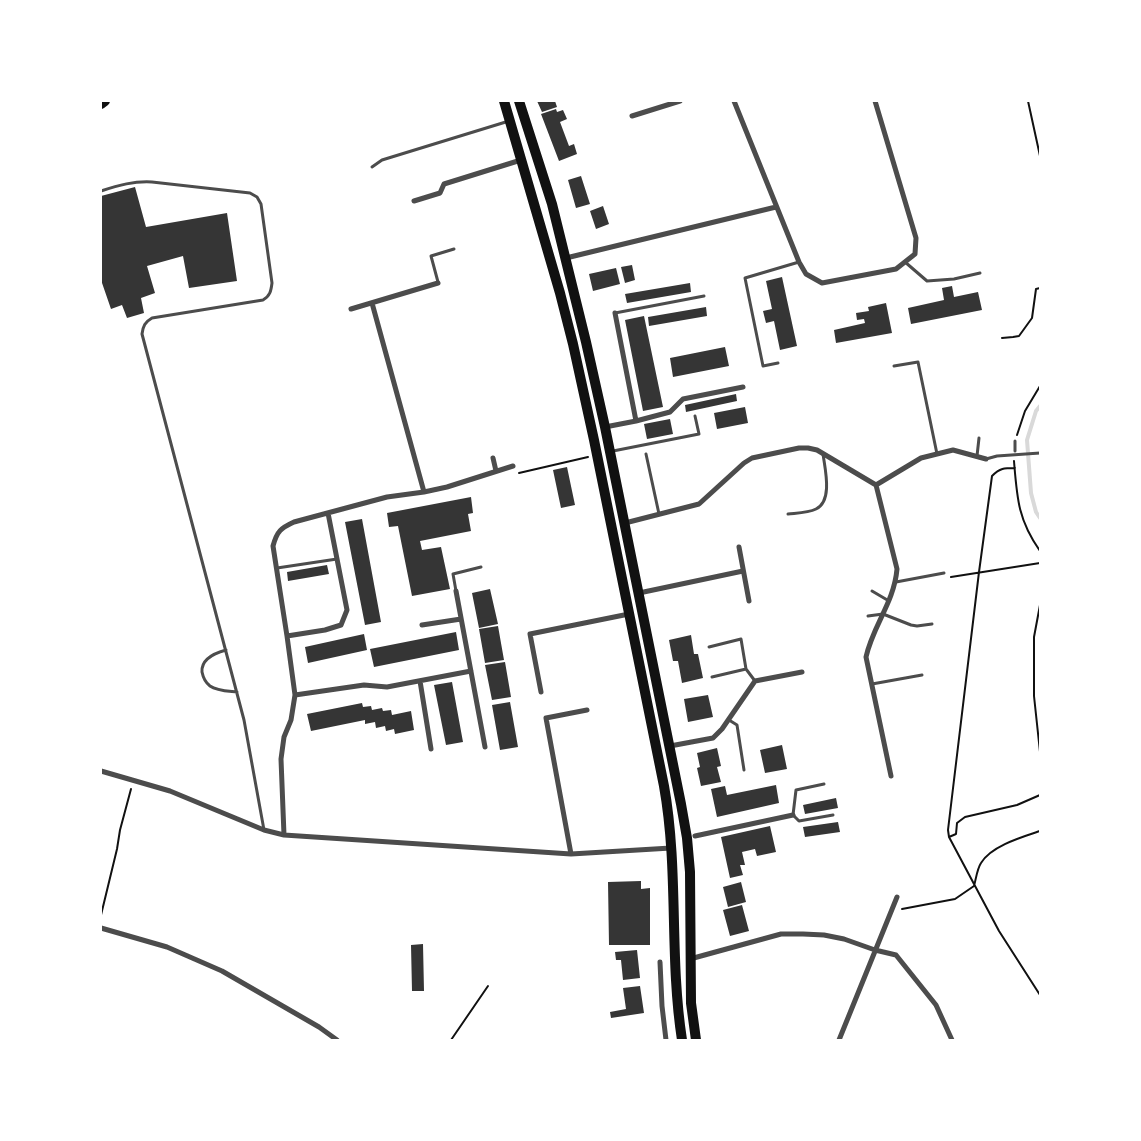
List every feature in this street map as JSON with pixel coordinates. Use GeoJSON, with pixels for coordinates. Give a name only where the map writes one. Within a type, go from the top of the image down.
{"type":"FeatureCollection","features":[{"type":"Feature","properties":{"kind":"highway"},"geometry":{"type":"LineString","coordinates":[[101,104],[105,101]]}},
{"type":"Feature","properties":{"kind":"highway"},"geometry":{"type":"LineString","coordinates":[[504,101],[558,284],[573,344],[668,806],[672,848],[675,962],[682,1040]]}},
{"type":"Feature","properties":{"kind":"highway"},"geometry":{"type":"LineString","coordinates":[[518,101],[552,204],[590,359],[669,746],[691,837],[691,1003],[696,1040]]}},
{"type":"Feature","properties":{"kind":"street"},"geometry":{"type":"LineString","coordinates":[[632,116],[680,101]]}},
{"type":"Feature","properties":{"kind":"street"},"geometry":{"type":"LineString","coordinates":[[734,101],[799,262],[806,274],[822,283],[896,269],[915,254],[916,238],[875,101]]}},
{"type":"Feature","properties":{"kind":"street"},"geometry":{"type":"LineString","coordinates":[[414,201],[440,193],[444,184],[521,160]]}},
{"type":"Feature","properties":{"kind":"street"},"geometry":{"type":"LineString","coordinates":[[566,258],[776,208]]}},
{"type":"Feature","properties":{"kind":"street"},"geometry":{"type":"LineString","coordinates":[[351,309],[438,283]]}},
{"type":"Feature","properties":{"kind":"street"},"geometry":{"type":"LineString","coordinates":[[372,303],[424,492]]}},
{"type":"Feature","properties":{"kind":"street"},"geometry":{"type":"LineString","coordinates":[[615,313],[636,421]]}},
{"type":"Feature","properties":{"kind":"street"},"geometry":{"type":"LineString","coordinates":[[605,427],[670,412],[683,399],[742,387]]}},
{"type":"Feature","properties":{"kind":"street"},"geometry":{"type":"LineString","coordinates":[[624,523],[700,504],[744,463],[752,458],[799,448],[817,450],[876,485],[897,569],[896,582],[869,643],[866,657],[891,776]]}},
{"type":"Feature","properties":{"kind":"street"},"geometry":{"type":"LineString","coordinates":[[876,485],[920,458],[953,450],[986,458]]}},
{"type":"Feature","properties":{"kind":"street"},"geometry":{"type":"LineString","coordinates":[[493,458],[496,471]]}},
{"type":"Feature","properties":{"kind":"street"},"geometry":{"type":"LineString","coordinates":[[284,835],[281,759],[284,738],[291,720],[295,695],[272,546],[276,535],[283,527],[294,522],[386,497],[447,487],[513,466]]}},
{"type":"Feature","properties":{"kind":"street"},"geometry":{"type":"LineString","coordinates":[[287,636],[325,630],[341,625],[347,610],[328,513]]}},
{"type":"Feature","properties":{"kind":"street"},"geometry":{"type":"LineString","coordinates":[[739,547],[749,601]]}},
{"type":"Feature","properties":{"kind":"street"},"geometry":{"type":"LineString","coordinates":[[638,593],[743,571]]}},
{"type":"Feature","properties":{"kind":"street"},"geometry":{"type":"LineString","coordinates":[[456,591],[485,747]]}},
{"type":"Feature","properties":{"kind":"street"},"geometry":{"type":"LineString","coordinates":[[541,692],[530,634],[629,614]]}},
{"type":"Feature","properties":{"kind":"street"},"geometry":{"type":"LineString","coordinates":[[422,625],[461,619]]}},
{"type":"Feature","properties":{"kind":"street"},"geometry":{"type":"LineString","coordinates":[[295,695],[364,685],[386,687],[471,671]]}},
{"type":"Feature","properties":{"kind":"street"},"geometry":{"type":"LineString","coordinates":[[669,746],[713,738],[729,720],[755,681],[802,672]]}},
{"type":"Feature","properties":{"kind":"street"},"geometry":{"type":"LineString","coordinates":[[420,681],[431,749]]}},
{"type":"Feature","properties":{"kind":"street"},"geometry":{"type":"LineString","coordinates":[[571,854],[546,718],[588,710]]}},
{"type":"Feature","properties":{"kind":"street"},"geometry":{"type":"LineString","coordinates":[[101,771],[170,791],[264,830],[284,835],[571,854],[672,848]]}},
{"type":"Feature","properties":{"kind":"street"},"geometry":{"type":"LineString","coordinates":[[691,837],[793,815]]}},
{"type":"Feature","properties":{"kind":"street"},"geometry":{"type":"LineString","coordinates":[[839,1040],[897,897]]}},
{"type":"Feature","properties":{"kind":"street"},"geometry":{"type":"LineString","coordinates":[[101,928],[167,947],[222,971],[319,1027],[337,1040]]}},
{"type":"Feature","properties":{"kind":"street"},"geometry":{"type":"LineString","coordinates":[[690,959],[782,934],[824,935],[844,939],[896,956],[936,1005],[952,1040]]}},
{"type":"Feature","properties":{"kind":"street"},"geometry":{"type":"LineString","coordinates":[[660,962],[666,1040]]}},
{"type":"Feature","properties":{"kind":"lane"},"geometry":{"type":"LineString","coordinates":[[372,167],[382,160],[509,121]]}},
{"type":"Feature","properties":{"kind":"lane"},"geometry":{"type":"LineString","coordinates":[[101,191],[138,181],[152,182],[250,193],[257,197],[261,204],[272,283],[272,290],[268,297],[263,300],[152,318],[146,322],[142,334],[244,720],[264,830]]}},
{"type":"Feature","properties":{"kind":"lane"},"geometry":{"type":"LineString","coordinates":[[438,283],[431,256],[454,249]]}},
{"type":"Feature","properties":{"kind":"lane"},"geometry":{"type":"LineString","coordinates":[[778,363],[763,366],[745,278],[799,262]]}},
{"type":"Feature","properties":{"kind":"lane"},"geometry":{"type":"LineString","coordinates":[[905,262],[927,281],[954,279],[980,273]]}},
{"type":"Feature","properties":{"kind":"lane"},"geometry":{"type":"LineString","coordinates":[[615,313],[704,296]]}},
{"type":"Feature","properties":{"kind":"lane"},"geometry":{"type":"LineString","coordinates":[[894,366],[918,362],[937,454]]}},
{"type":"Feature","properties":{"kind":"lane"},"geometry":{"type":"LineString","coordinates":[[610,452],[699,434],[695,416]]}},
{"type":"Feature","properties":{"kind":"lane"},"geometry":{"type":"LineString","coordinates":[[977,456],[980,438]]}},
{"type":"Feature","properties":{"kind":"lane"},"geometry":{"type":"LineString","coordinates":[[1015,441],[1015,451]]}},
{"type":"Feature","properties":{"kind":"lane"},"geometry":{"type":"LineString","coordinates":[[986,458],[1040,453]]}},
{"type":"Feature","properties":{"kind":"lane"},"geometry":{"type":"LineString","coordinates":[[646,454],[659,515]]}},
{"type":"Feature","properties":{"kind":"lane"},"geometry":{"type":"LineString","coordinates":[[788,514],[814,510],[824,501],[827,490],[823,454]]}},
{"type":"Feature","properties":{"kind":"lane"},"geometry":{"type":"LineString","coordinates":[[276,568],[336,559]]}},
{"type":"Feature","properties":{"kind":"lane"},"geometry":{"type":"LineString","coordinates":[[456,591],[453,574],[481,567]]}},
{"type":"Feature","properties":{"kind":"lane"},"geometry":{"type":"LineString","coordinates":[[896,582],[944,573]]}},
{"type":"Feature","properties":{"kind":"lane"},"geometry":{"type":"LineString","coordinates":[[872,590],[889,601]]}},
{"type":"Feature","properties":{"kind":"lane"},"geometry":{"type":"LineString","coordinates":[[868,616],[883,614],[916,626],[932,624]]}},
{"type":"Feature","properties":{"kind":"lane"},"geometry":{"type":"LineString","coordinates":[[709,646],[741,639],[746,669],[755,681]]}},
{"type":"Feature","properties":{"kind":"lane"},"geometry":{"type":"LineString","coordinates":[[226,650],[209,657],[204,662],[202,676],[211,687],[237,692]]}},
{"type":"Feature","properties":{"kind":"lane"},"geometry":{"type":"LineString","coordinates":[[712,677],[746,669]]}},
{"type":"Feature","properties":{"kind":"lane"},"geometry":{"type":"LineString","coordinates":[[872,684],[922,675]]}},
{"type":"Feature","properties":{"kind":"lane"},"geometry":{"type":"LineString","coordinates":[[729,720],[737,725],[744,770]]}},
{"type":"Feature","properties":{"kind":"lane"},"geometry":{"type":"LineString","coordinates":[[824,784],[796,790],[793,815],[799,821],[833,815]]}},
{"type":"Feature","properties":{"kind":"path"},"geometry":{"type":"LineString","coordinates":[[1028,101],[1040,156]]}},
{"type":"Feature","properties":{"kind":"path"},"geometry":{"type":"LineString","coordinates":[[1002,338],[1019,336],[1032,318],[1036,289],[1040,288]]}},
{"type":"Feature","properties":{"kind":"path"},"geometry":{"type":"LineString","coordinates":[[1015,441],[1025,411],[1040,386]]}},
{"type":"Feature","properties":{"kind":"path"},"geometry":{"type":"LineString","coordinates":[[513,466],[515,474],[589,457],[587,450]]}},
{"type":"Feature","properties":{"kind":"path"},"geometry":{"type":"LineString","coordinates":[[1014,461],[1020,513],[1030,537],[1040,551]]}},
{"type":"Feature","properties":{"kind":"path"},"geometry":{"type":"LineString","coordinates":[[1015,468],[998,470],[992,476],[948,830],[949,837],[999,931],[1040,995]]}},
{"type":"Feature","properties":{"kind":"path"},"geometry":{"type":"LineString","coordinates":[[944,573],[949,578],[1040,563]]}},
{"type":"Feature","properties":{"kind":"path"},"geometry":{"type":"LineString","coordinates":[[1040,605],[1034,637],[1034,696],[1040,752]]}},
{"type":"Feature","properties":{"kind":"path"},"geometry":{"type":"LineString","coordinates":[[101,916],[120,830],[134,780]]}},
{"type":"Feature","properties":{"kind":"path"},"geometry":{"type":"LineString","coordinates":[[949,837],[956,834],[957,823],[965,817],[1017,805],[1040,795]]}},
{"type":"Feature","properties":{"kind":"path"},"geometry":{"type":"LineString","coordinates":[[891,911],[955,899],[974,886],[980,864],[989,853],[1013,840],[1040,830]]}},
{"type":"Feature","properties":{"kind":"path"},"geometry":{"type":"LineString","coordinates":[[451,1040],[488,986]]}},
{"type":"Feature","properties":{"kind":"building"},"geometry":{"type":"Polygon","coordinates":[[[537,101],[555,101],[557,107],[542,112],[537,101]]]}},
{"type":"Feature","properties":{"kind":"building"},"geometry":{"type":"Polygon","coordinates":[[[556,109],[557,112],[563,110],[567,119],[560,122],[569,146],[574,144],[577,154],[559,161],[541,114],[556,109]]]}},
{"type":"Feature","properties":{"kind":"building"},"geometry":{"type":"Polygon","coordinates":[[[581,176],[590,204],[576,208],[568,180],[581,176]]]}},
{"type":"Feature","properties":{"kind":"building"},"geometry":{"type":"Polygon","coordinates":[[[135,187],[146,227],[227,213],[237,281],[189,288],[183,256],[147,266],[155,293],[141,298],[144,313],[127,318],[122,305],[111,309],[101,280],[101,196],[135,187]]]}},
{"type":"Feature","properties":{"kind":"building"},"geometry":{"type":"Polygon","coordinates":[[[603,206],[609,224],[596,229],[590,211],[603,206]]]}},
{"type":"Feature","properties":{"kind":"building"},"geometry":{"type":"Polygon","coordinates":[[[632,265],[635,280],[625,283],[621,267],[632,265]]]}},
{"type":"Feature","properties":{"kind":"building"},"geometry":{"type":"Polygon","coordinates":[[[616,268],[620,284],[593,291],[589,274],[616,268]]]}},
{"type":"Feature","properties":{"kind":"building"},"geometry":{"type":"Polygon","coordinates":[[[782,277],[797,346],[780,350],[774,321],[766,323],[763,311],[772,309],[766,281],[782,277]]]}},
{"type":"Feature","properties":{"kind":"building"},"geometry":{"type":"Polygon","coordinates":[[[690,283],[691,292],[627,303],[625,294],[690,283]]]}},
{"type":"Feature","properties":{"kind":"building"},"geometry":{"type":"Polygon","coordinates":[[[952,286],[954,297],[978,292],[982,310],[911,324],[908,308],[944,300],[942,288],[952,286]]]}},
{"type":"Feature","properties":{"kind":"building"},"geometry":{"type":"Polygon","coordinates":[[[886,303],[892,333],[836,343],[834,330],[865,323],[864,319],[857,320],[856,313],[869,311],[868,307],[886,303]]]}},
{"type":"Feature","properties":{"kind":"building"},"geometry":{"type":"Polygon","coordinates":[[[706,307],[707,316],[649,326],[648,317],[706,307]]]}},
{"type":"Feature","properties":{"kind":"building"},"geometry":{"type":"Polygon","coordinates":[[[644,316],[663,407],[643,411],[625,320],[644,316]]]}},
{"type":"Feature","properties":{"kind":"building"},"geometry":{"type":"Polygon","coordinates":[[[725,347],[729,366],[673,377],[670,358],[725,347]]]}},
{"type":"Feature","properties":{"kind":"building"},"geometry":{"type":"Polygon","coordinates":[[[736,394],[737,401],[686,412],[685,405],[736,394]]]}},
{"type":"Feature","properties":{"kind":"building"},"geometry":{"type":"Polygon","coordinates":[[[745,407],[748,423],[717,429],[714,413],[745,407]]]}},
{"type":"Feature","properties":{"kind":"building"},"geometry":{"type":"Polygon","coordinates":[[[670,419],[673,434],[647,439],[644,424],[670,419]]]}},
{"type":"Feature","properties":{"kind":"building"},"geometry":{"type":"Polygon","coordinates":[[[567,467],[575,505],[561,508],[553,470],[567,467]]]}},
{"type":"Feature","properties":{"kind":"building"},"geometry":{"type":"Polygon","coordinates":[[[471,497],[473,513],[468,514],[471,531],[420,541],[422,550],[441,547],[450,589],[412,596],[398,526],[389,527],[387,513],[471,497]]]}},
{"type":"Feature","properties":{"kind":"building"},"geometry":{"type":"Polygon","coordinates":[[[362,519],[381,622],[365,625],[345,522],[362,519]]]}},
{"type":"Feature","properties":{"kind":"building"},"geometry":{"type":"Polygon","coordinates":[[[327,565],[329,574],[288,581],[287,572],[327,565]]]}},
{"type":"Feature","properties":{"kind":"building"},"geometry":{"type":"Polygon","coordinates":[[[490,589],[498,624],[479,628],[472,593],[490,589]]]}},
{"type":"Feature","properties":{"kind":"building"},"geometry":{"type":"Polygon","coordinates":[[[498,626],[504,660],[485,663],[479,629],[498,626]]]}},
{"type":"Feature","properties":{"kind":"building"},"geometry":{"type":"Polygon","coordinates":[[[456,632],[459,650],[374,667],[370,649],[456,632]]]}},
{"type":"Feature","properties":{"kind":"building"},"geometry":{"type":"Polygon","coordinates":[[[364,634],[367,650],[308,663],[305,647],[364,634]]]}},
{"type":"Feature","properties":{"kind":"building"},"geometry":{"type":"Polygon","coordinates":[[[691,635],[694,654],[698,654],[703,678],[682,683],[678,661],[673,661],[669,640],[691,635]]]}},
{"type":"Feature","properties":{"kind":"building"},"geometry":{"type":"Polygon","coordinates":[[[505,662],[511,697],[492,700],[485,665],[505,662]]]}},
{"type":"Feature","properties":{"kind":"building"},"geometry":{"type":"Polygon","coordinates":[[[452,682],[463,742],[446,745],[434,685],[452,682]]]}},
{"type":"Feature","properties":{"kind":"building"},"geometry":{"type":"Polygon","coordinates":[[[708,695],[713,717],[688,722],[684,699],[708,695]]]}},
{"type":"Feature","properties":{"kind":"building"},"geometry":{"type":"Polygon","coordinates":[[[510,702],[518,747],[500,750],[492,705],[510,702]]]}},
{"type":"Feature","properties":{"kind":"building"},"geometry":{"type":"Polygon","coordinates":[[[362,703],[363,707],[371,706],[372,710],[382,708],[383,711],[391,710],[392,715],[411,711],[414,730],[395,734],[394,729],[386,731],[385,726],[376,728],[375,722],[365,724],[365,720],[311,731],[307,714],[362,703]]]}},
{"type":"Feature","properties":{"kind":"building"},"geometry":{"type":"Polygon","coordinates":[[[782,745],[787,769],[765,773],[760,750],[782,745]]]}},
{"type":"Feature","properties":{"kind":"building"},"geometry":{"type":"Polygon","coordinates":[[[717,748],[721,766],[717,767],[721,782],[701,786],[697,768],[700,767],[697,753],[717,748]]]}},
{"type":"Feature","properties":{"kind":"building"},"geometry":{"type":"Polygon","coordinates":[[[776,785],[779,803],[717,817],[711,789],[725,786],[727,795],[776,785]]]}},
{"type":"Feature","properties":{"kind":"building"},"geometry":{"type":"Polygon","coordinates":[[[836,798],[838,808],[805,814],[803,805],[836,798]]]}},
{"type":"Feature","properties":{"kind":"building"},"geometry":{"type":"Polygon","coordinates":[[[838,822],[840,832],[805,837],[803,827],[838,822]]]}},
{"type":"Feature","properties":{"kind":"building"},"geometry":{"type":"Polygon","coordinates":[[[770,826],[776,852],[757,856],[755,849],[742,852],[745,865],[740,865],[743,875],[730,878],[721,837],[770,826]]]}},
{"type":"Feature","properties":{"kind":"building"},"geometry":{"type":"Polygon","coordinates":[[[641,881],[641,889],[650,888],[650,945],[609,945],[608,882],[641,881]]]}},
{"type":"Feature","properties":{"kind":"building"},"geometry":{"type":"Polygon","coordinates":[[[741,882],[746,902],[728,907],[723,887],[741,882]]]}},
{"type":"Feature","properties":{"kind":"building"},"geometry":{"type":"Polygon","coordinates":[[[742,905],[749,931],[730,936],[723,910],[742,905]]]}},
{"type":"Feature","properties":{"kind":"building"},"geometry":{"type":"Polygon","coordinates":[[[423,944],[424,991],[412,991],[411,945],[423,944]]]}},
{"type":"Feature","properties":{"kind":"building"},"geometry":{"type":"Polygon","coordinates":[[[637,950],[640,978],[623,980],[621,960],[616,960],[615,952],[637,950]]]}},
{"type":"Feature","properties":{"kind":"building"},"geometry":{"type":"Polygon","coordinates":[[[640,986],[644,1013],[611,1018],[610,1012],[626,1009],[623,988],[640,986]]]}},
{"type":"Feature","properties":{"kind":"waterway"},"geometry":{"type":"LineString","coordinates":[[1040,406],[1036,411],[1027,440],[1031,493],[1036,512],[1040,518]]}}]}
